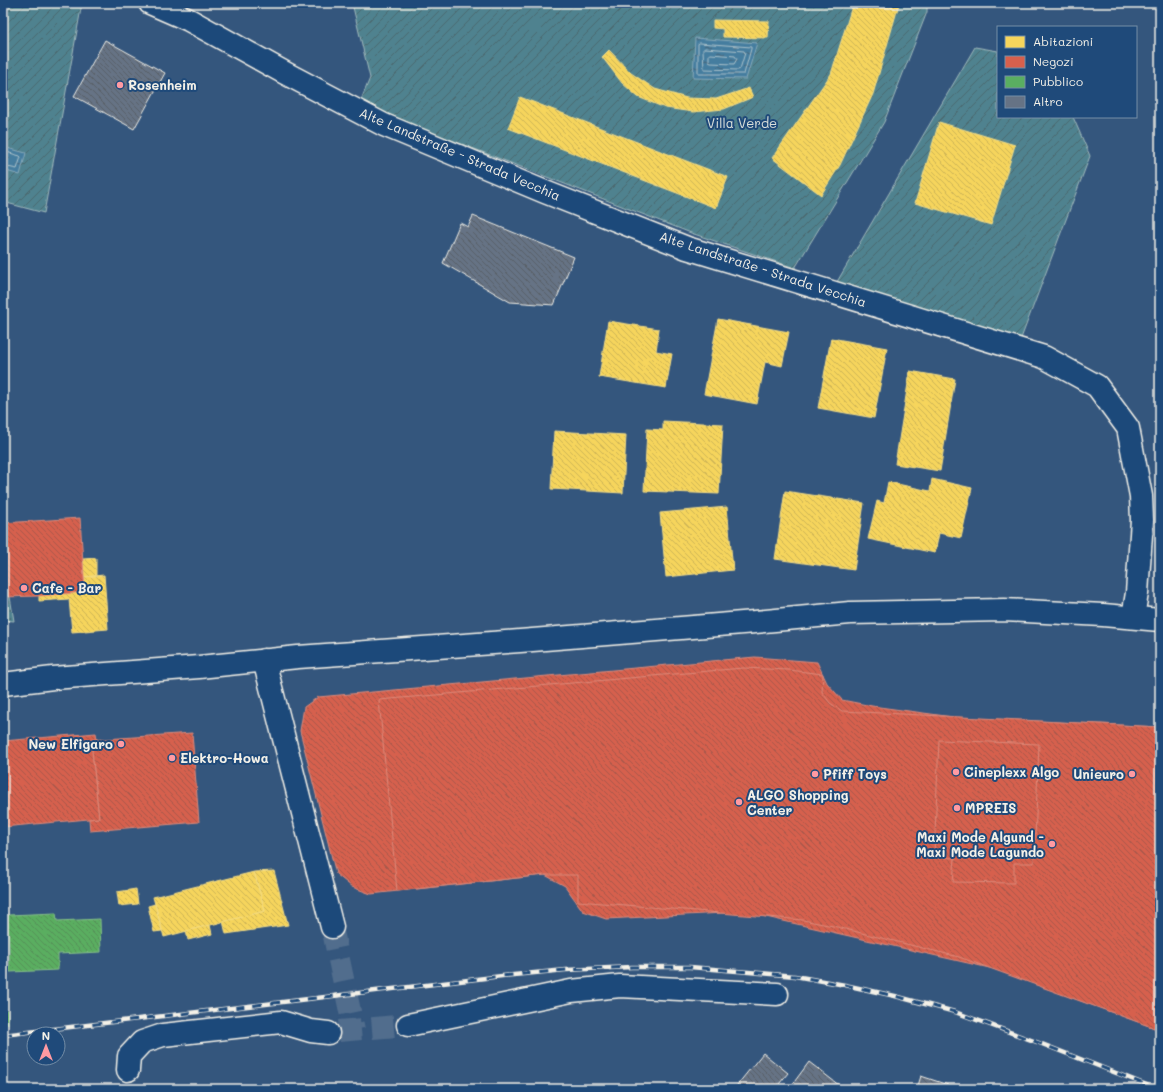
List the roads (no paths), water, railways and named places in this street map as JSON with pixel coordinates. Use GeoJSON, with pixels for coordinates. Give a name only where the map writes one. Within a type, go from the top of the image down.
{"type":"FeatureCollection","features":[{"type":"Feature","properties":{"kind":"main road","name":"Alte Landstraße - Strada Vecchia"},"geometry":{"type":"LineString","coordinates":[[150,3],[189,20],[384,125],[545,192],[687,248],[1044,357],[1097,386],[1128,428],[1141,496],[1141,534],[1137,593],[1133,617]]}},
{"type":"Feature","properties":{"kind":"main road"},"geometry":{"type":"LineString","coordinates":[[3,684],[53,678],[199,667],[298,657],[551,639],[850,613],[1004,610],[1133,617],[1160,620]]}},
{"type":"Feature","properties":{"kind":"main road"},"geometry":{"type":"LineString","coordinates":[[264,660],[332,927]]}},
{"type":"Feature","properties":{"kind":"main road"},"geometry":{"type":"LineString","coordinates":[[408,1025],[571,991],[620,986],[777,994]]}},
{"type":"Feature","properties":{"kind":"main road"},"geometry":{"type":"LineString","coordinates":[[128,1070],[129,1056],[142,1042],[163,1035],[281,1022],[311,1031],[328,1033]]}},
{"type":"Feature","properties":{"kind":"water"},"geometry":{"type":"Polygon","coordinates":[[[695,38],[757,43],[746,79],[693,78],[695,38]]]}},
{"type":"Feature","properties":{"kind":"water"},"geometry":{"type":"Polygon","coordinates":[[[3,147],[26,153],[20,175],[3,170],[3,147]]]}},
{"type":"Feature","properties":{"kind":"tunnel"},"geometry":{"type":"LineString","coordinates":[[332,927],[354,1030]]}},
{"type":"Feature","properties":{"kind":"tunnel"},"geometry":{"type":"LineString","coordinates":[[339,1031],[408,1025]]}},
{"type":"Feature","properties":{"kind":"railway"},"geometry":{"type":"LineString","coordinates":[[3,1035],[502,976],[566,970],[632,967],[690,967],[795,976],[895,996],[955,1012],[1157,1089]]}},
{"type":"Feature","properties":{"kind":"place","name":"Rosenheim"},"geometry":{"type":"Point","coordinates":[120,85]}},
{"type":"Feature","properties":{"kind":"place","name":"Cafe - Bar"},"geometry":{"type":"Point","coordinates":[24,588]}},
{"type":"Feature","properties":{"kind":"place","name":"New Elfigaro"},"geometry":{"type":"Point","coordinates":[121,744]}},
{"type":"Feature","properties":{"kind":"place","name":"Elektro-Howa"},"geometry":{"type":"Point","coordinates":[172,758]}},
{"type":"Feature","properties":{"kind":"place","name":"Cineplexx Algo"},"geometry":{"type":"Point","coordinates":[956,772]}},
{"type":"Feature","properties":{"kind":"place","name":"Pfiff Toys"},"geometry":{"type":"Point","coordinates":[815,774]}},
{"type":"Feature","properties":{"kind":"place","name":"Unieuro"},"geometry":{"type":"Point","coordinates":[1132,774]}},
{"type":"Feature","properties":{"kind":"place","name":"ALGO Shopping Center"},"geometry":{"type":"Point","coordinates":[739,802]}},
{"type":"Feature","properties":{"kind":"place","name":"MPREIS"},"geometry":{"type":"Point","coordinates":[957,808]}},
{"type":"Feature","properties":{"kind":"place","name":"Maxi Mode Algund - Maxi Mode Lagundo"},"geometry":{"type":"Point","coordinates":[1052,844]}},
{"type":"Feature","properties":{"kind":"park label","name":"Villa Verde"},"geometry":{"type":"Point","coordinates":[742,123]}}]}
